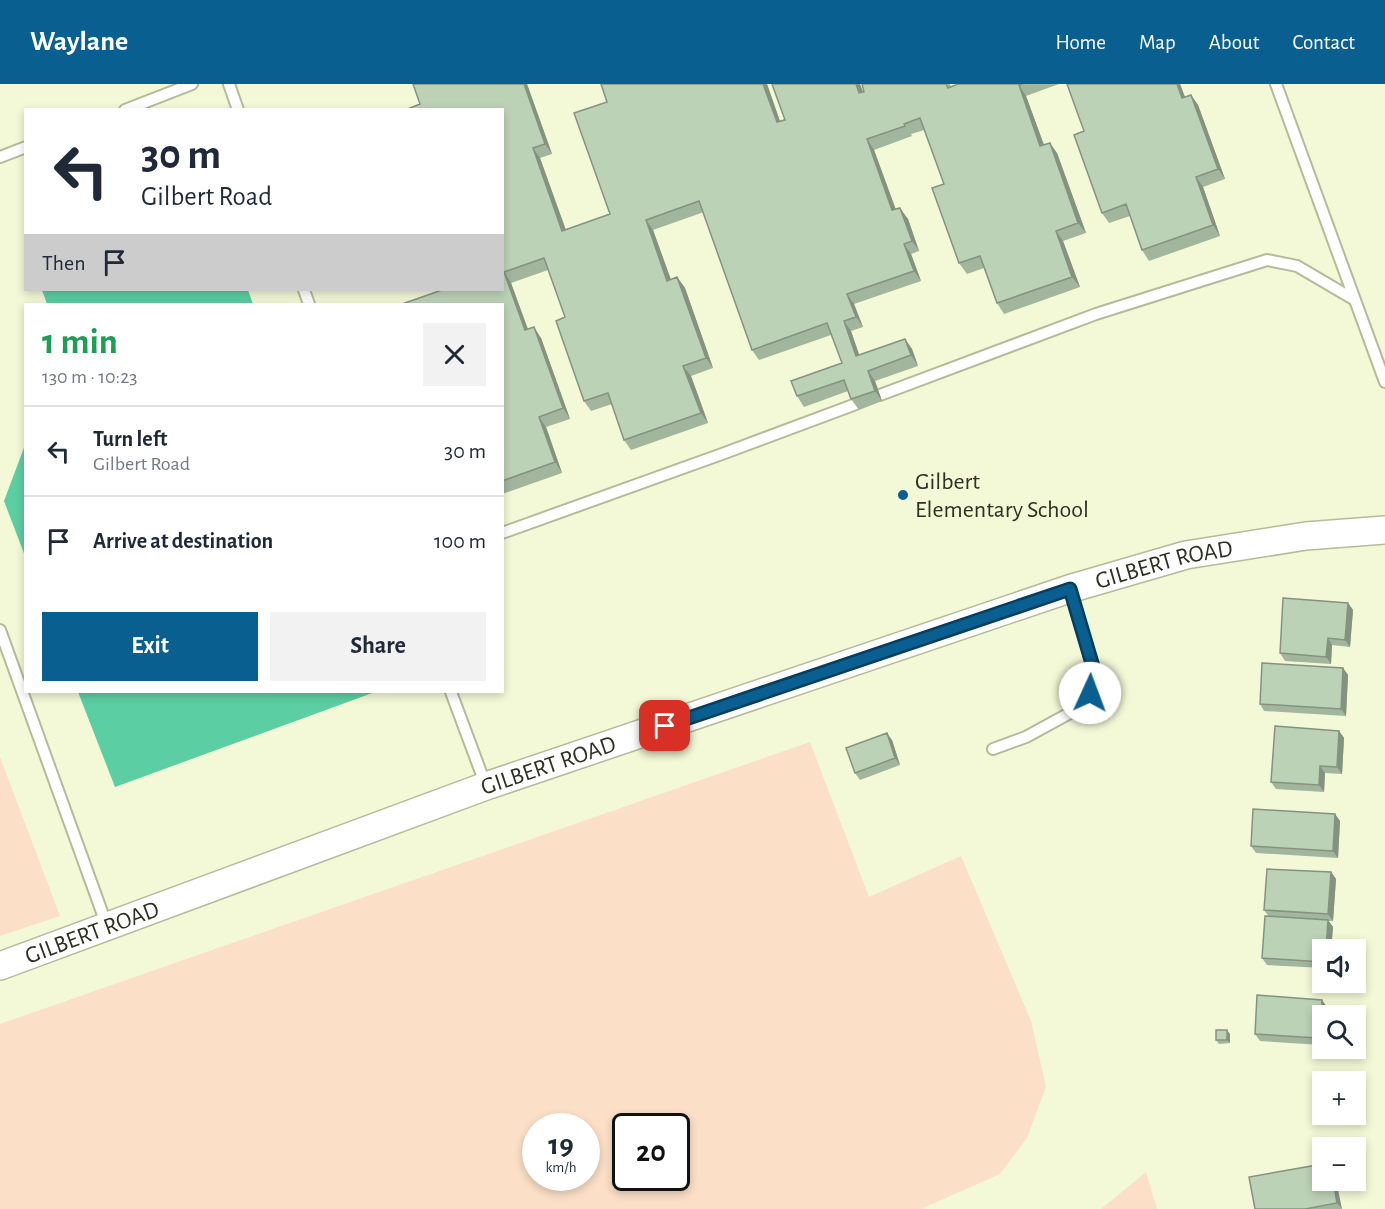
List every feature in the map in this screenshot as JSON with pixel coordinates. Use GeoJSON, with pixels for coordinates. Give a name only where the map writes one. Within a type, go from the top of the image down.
{"type":"FeatureCollection","features":[{"type":"Feature","properties":{"kind":"street","name":"GILBERT ROAD"},"geometry":{"type":"LineString","coordinates":[[0,966],[486,786],[1070,589],[1186,555],[1306,536],[1385,530]]}},
{"type":"Feature","properties":{"kind":"lane"},"geometry":{"type":"LineString","coordinates":[[130,108],[192,84]]}},
{"type":"Feature","properties":{"kind":"lane"},"geometry":{"type":"LineString","coordinates":[[229,84],[237,108]]}},
{"type":"Feature","properties":{"kind":"lane"},"geometry":{"type":"LineString","coordinates":[[1276,84],[1385,382]]}},
{"type":"Feature","properties":{"kind":"lane"},"geometry":{"type":"LineString","coordinates":[[0,157],[24,148]]}},
{"type":"Feature","properties":{"kind":"lane"},"geometry":{"type":"LineString","coordinates":[[880,395],[1096,314],[1268,260],[1297,266],[1355,300]]}},
{"type":"Feature","properties":{"kind":"lane"},"geometry":{"type":"LineString","coordinates":[[504,532],[856,404]]}},
{"type":"Feature","properties":{"kind":"lane"},"geometry":{"type":"LineString","coordinates":[[993,749],[1026,737],[1079,708],[1090,693],[1094,670],[1070,589]]}},
{"type":"Feature","properties":{"kind":"lane"},"geometry":{"type":"LineString","coordinates":[[0,630],[107,926]]}},
{"type":"Feature","properties":{"kind":"lane"},"geometry":{"type":"LineString","coordinates":[[451,693],[486,786]]}},
{"type":"Feature","properties":{"kind":"shaded area"},"geometry":{"type":"Polygon","coordinates":[[[42,291],[248,291],[253,303],[47,303],[42,291]]]}},
{"type":"Feature","properties":{"kind":"shaded area"},"geometry":{"type":"Polygon","coordinates":[[[24,448],[24,553],[4,501],[24,448]]]}},
{"type":"Feature","properties":{"kind":"shaded area"},"geometry":{"type":"Polygon","coordinates":[[[78,693],[372,693],[115,787],[78,693]]]}},
{"type":"Feature","properties":{"kind":"shaded area"},"geometry":{"type":"Polygon","coordinates":[[[810,742],[869,897],[961,856],[1031,1021],[1046,1087],[1027,1138],[1000,1174],[921,1209],[0,1209],[0,1024],[810,742]]]}},
{"type":"Feature","properties":{"kind":"shaded area"},"geometry":{"type":"Polygon","coordinates":[[[0,757],[60,916],[0,936],[0,757]]]}},
{"type":"Feature","properties":{"kind":"shaded area"},"geometry":{"type":"Polygon","coordinates":[[[1146,1172],[1157,1209],[1101,1209],[1146,1172]]]}},
{"type":"Feature","properties":{"kind":"building"},"geometry":{"type":"Polygon","coordinates":[[[413,84],[524,84],[545,144],[533,148],[562,231],[610,214],[574,113],[607,102],[601,84],[763,84],[777,122],[785,120],[772,84],[856,84],[859,93],[864,92],[862,84],[946,84],[948,88],[958,84],[1022,84],[1019,85],[1040,146],[1050,143],[1078,223],[1056,231],[1072,277],[997,303],[980,256],[959,263],[932,188],[944,184],[920,118],[904,124],[905,126],[867,139],[892,210],[900,208],[912,241],[904,244],[914,271],[847,294],[856,317],[844,321],[856,356],[905,339],[911,355],[868,371],[875,391],[851,399],[844,380],[797,396],[791,381],[842,363],[827,323],[752,350],[699,201],[646,220],[667,281],[677,277],[706,358],[683,366],[701,413],[624,440],[608,393],[584,401],[556,321],[565,317],[544,258],[504,272],[504,108],[410,108],[420,104],[413,84]]]}},
{"type":"Feature","properties":{"kind":"building"},"geometry":{"type":"Polygon","coordinates":[[[1067,84],[1177,84],[1182,98],[1191,95],[1218,169],[1196,177],[1213,225],[1142,250],[1126,204],[1102,213],[1074,135],[1084,131],[1067,84]]]}},
{"type":"Feature","properties":{"kind":"building"},"geometry":{"type":"Polygon","coordinates":[[[504,272],[525,330],[534,327],[563,408],[539,417],[555,462],[504,480],[504,303],[405,303],[439,291],[504,291],[504,272]]]}},
{"type":"Feature","properties":{"kind":"building"},"geometry":{"type":"Polygon","coordinates":[[[1283,598],[1348,603],[1345,640],[1328,638],[1326,657],[1280,653],[1283,598]]]}},
{"type":"Feature","properties":{"kind":"building"},"geometry":{"type":"Polygon","coordinates":[[[1262,663],[1343,668],[1341,709],[1260,704],[1262,663]]]}},
{"type":"Feature","properties":{"kind":"building"},"geometry":{"type":"Polygon","coordinates":[[[1275,726],[1339,731],[1337,767],[1320,766],[1319,785],[1271,782],[1275,726]]]}},
{"type":"Feature","properties":{"kind":"building"},"geometry":{"type":"Polygon","coordinates":[[[887,733],[895,758],[855,773],[846,748],[887,733]]]}},
{"type":"Feature","properties":{"kind":"building"},"geometry":{"type":"Polygon","coordinates":[[[1253,809],[1335,814],[1333,851],[1251,846],[1253,809]]]}},
{"type":"Feature","properties":{"kind":"building"},"geometry":{"type":"Polygon","coordinates":[[[1267,869],[1331,872],[1328,914],[1264,910],[1267,869]]]}},
{"type":"Feature","properties":{"kind":"building"},"geometry":{"type":"Polygon","coordinates":[[[1265,916],[1328,920],[1327,939],[1312,939],[1312,961],[1262,958],[1265,916]]]}},
{"type":"Feature","properties":{"kind":"building"},"geometry":{"type":"Polygon","coordinates":[[[1257,995],[1322,1000],[1322,1005],[1312,1005],[1312,1038],[1255,1034],[1257,995]]]}},
{"type":"Feature","properties":{"kind":"building"},"geometry":{"type":"Polygon","coordinates":[[[1216,1030],[1227,1030],[1227,1040],[1216,1040],[1216,1030]]]}},
{"type":"Feature","properties":{"kind":"building"},"geometry":{"type":"Polygon","coordinates":[[[1312,1166],[1312,1191],[1335,1191],[1337,1203],[1305,1209],[1255,1209],[1249,1177],[1312,1166]]]}},
{"type":"Feature","properties":{"kind":"place","name":"Gilbert Elementary School"},"geometry":{"type":"Point","coordinates":[903,495]}},
{"type":"Feature","properties":{"kind":"route"},"geometry":{"type":"LineString","coordinates":[[665,726],[1070,589],[1094,670],[1090,693]]}}]}
